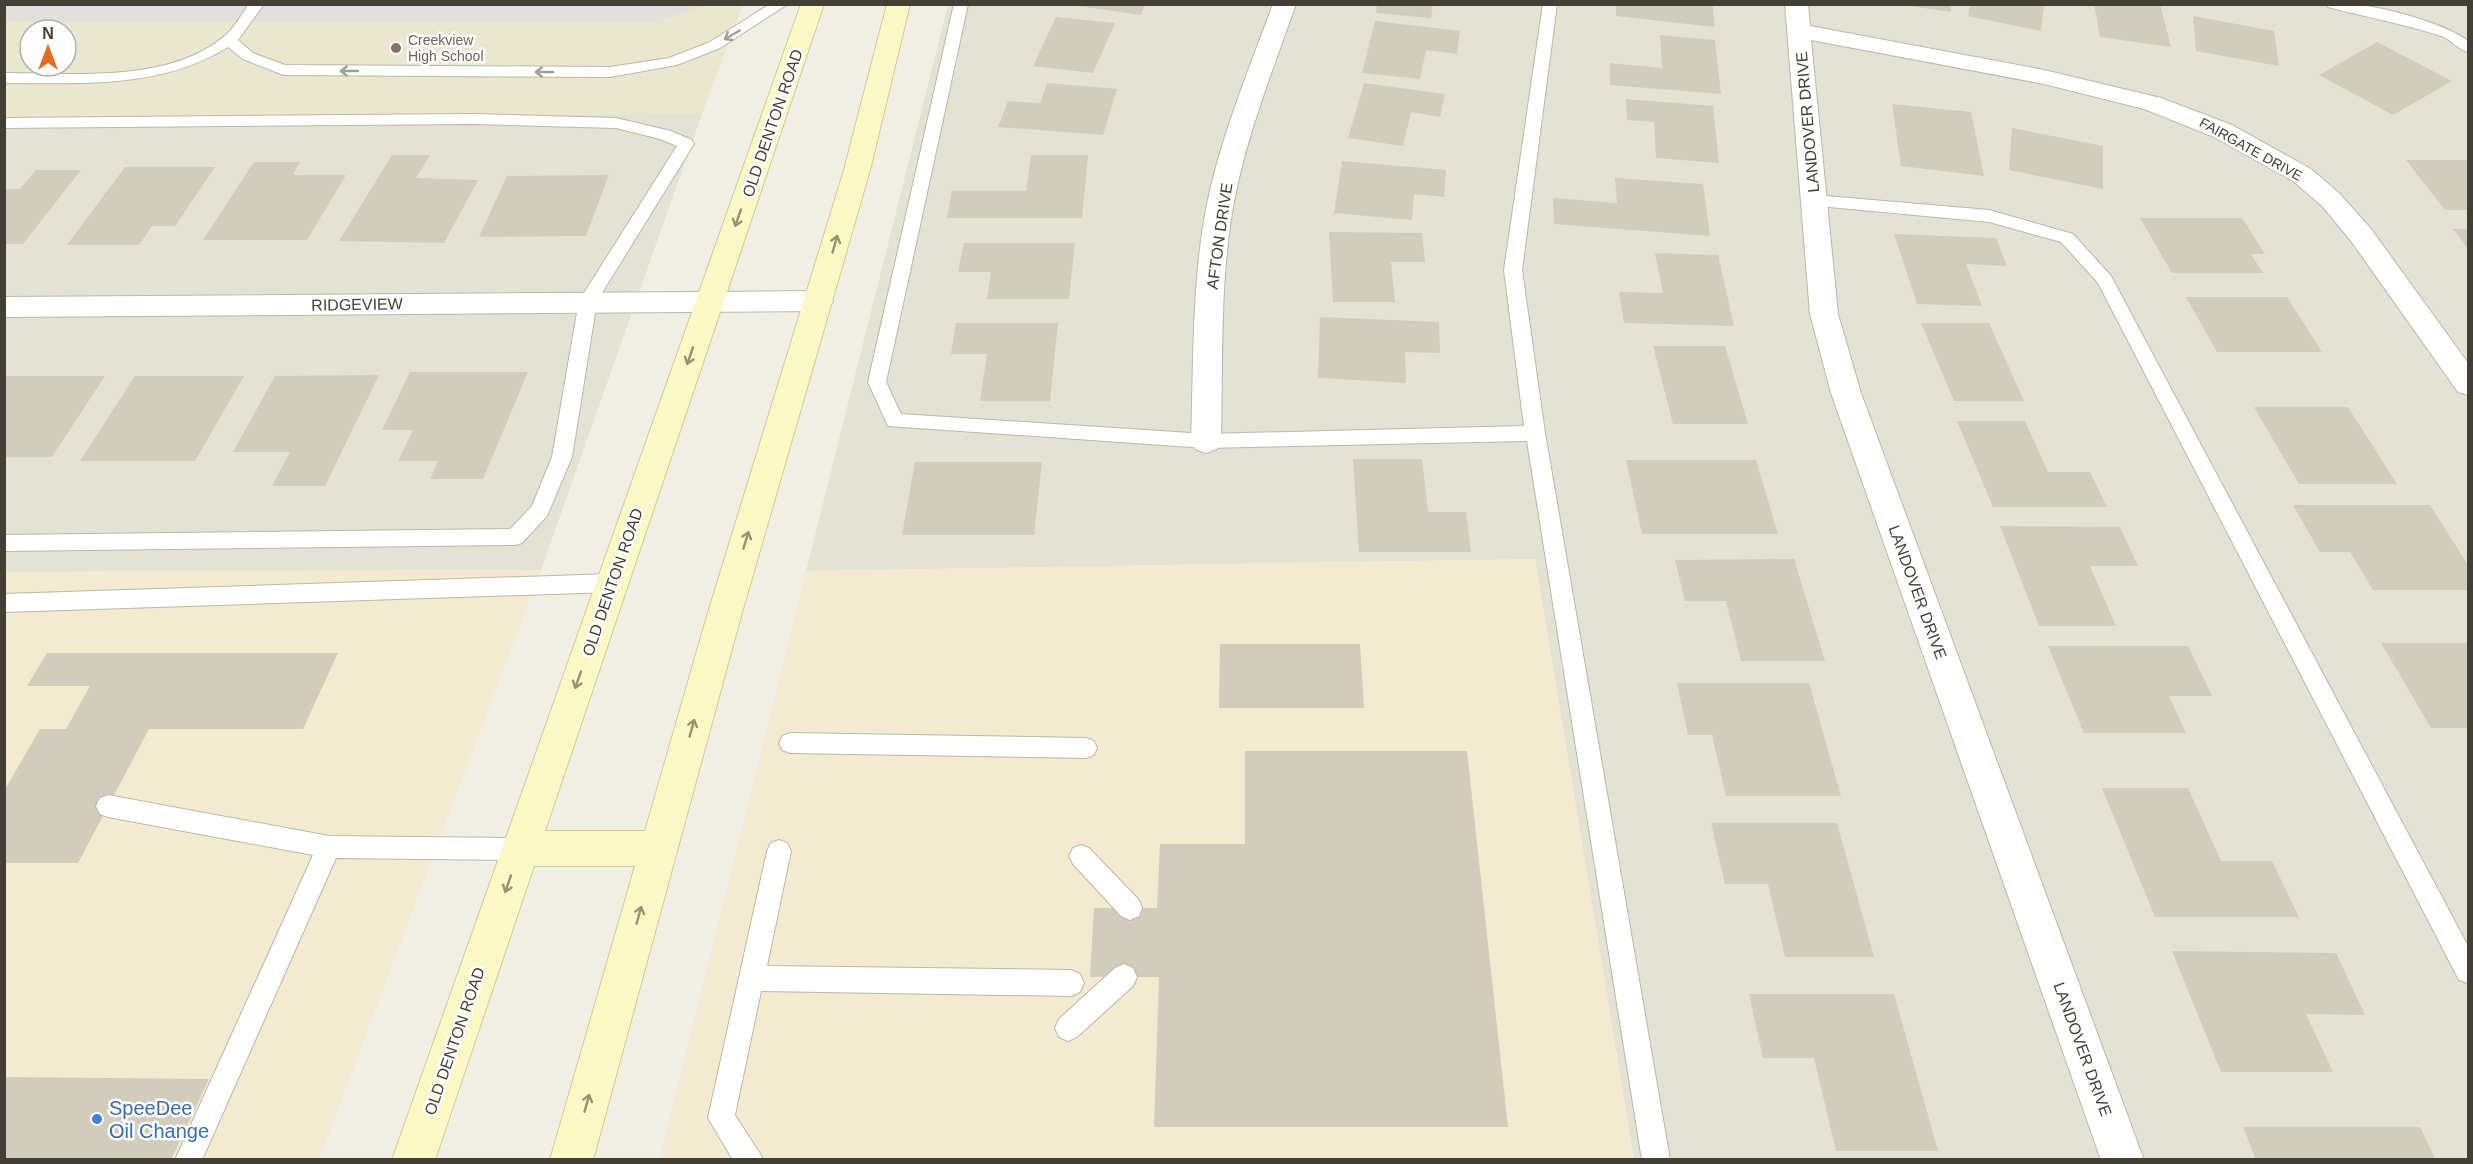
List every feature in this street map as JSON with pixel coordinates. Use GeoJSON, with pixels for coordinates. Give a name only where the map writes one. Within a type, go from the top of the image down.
{"type":"FeatureCollection","features":[{"type":"Feature","properties":{"kind":"main road","name":"OLD DENTON ROAD"},"geometry":{"type":"LineString","coordinates":[[413,1160],[813,4]]}},
{"type":"Feature","properties":{"kind":"main road"},"geometry":{"type":"LineString","coordinates":[[571,1160],[727,604],[857,170],[899,4]]}},
{"type":"Feature","properties":{"kind":"main road"},"geometry":{"type":"LineString","coordinates":[[520,849],[658,848]]}},
{"type":"Feature","properties":{"kind":"street","name":"AFTON DRIVE"},"geometry":{"type":"LineString","coordinates":[[1206,441],[1211,277],[1224,187],[1245,115],[1285,4]]}},
{"type":"Feature","properties":{"kind":"street","name":"LANDOVER DRIVE"},"geometry":{"type":"LineString","coordinates":[[1797,18],[1824,314],[1846,393],[2123,1160]]}},
{"type":"Feature","properties":{"kind":"street","name":"FAIRGATE DRIVE"},"geometry":{"type":"LineString","coordinates":[[1797,18],[2152,103],[2223,131],[2302,175],[2331,200],[2361,235],[2469,384]]}},
{"type":"Feature","properties":{"kind":"street","name":"RIDGEVIEW"},"geometry":{"type":"LineString","coordinates":[[4,307],[819,301]]}},
{"type":"Feature","properties":{"kind":"lane"},"geometry":{"type":"LineString","coordinates":[[4,78],[98,77],[162,72],[229,40],[257,4]]}},
{"type":"Feature","properties":{"kind":"lane"},"geometry":{"type":"LineString","coordinates":[[229,40],[248,56],[283,70],[610,72],[672,62],[716,45],[782,4]]}},
{"type":"Feature","properties":{"kind":"lane"},"geometry":{"type":"LineString","coordinates":[[961,4],[877,382],[895,421],[1206,441],[1535,433]]}},
{"type":"Feature","properties":{"kind":"lane"},"geometry":{"type":"LineString","coordinates":[[1550,4],[1513,270],[1535,433],[1656,1160]]}},
{"type":"Feature","properties":{"kind":"lane"},"geometry":{"type":"LineString","coordinates":[[2333,4],[2378,13],[2450,34],[2469,48]]}},
{"type":"Feature","properties":{"kind":"lane"},"geometry":{"type":"LineString","coordinates":[[4,123],[473,118],[616,123],[665,135],[686,144],[588,301],[562,457],[540,510],[515,537],[4,543]]}},
{"type":"Feature","properties":{"kind":"lane"},"geometry":{"type":"LineString","coordinates":[[1814,201],[1989,216],[2067,238],[2105,280],[2245,550],[2469,971]]}},
{"type":"Feature","properties":{"kind":"lane"},"geometry":{"type":"LineString","coordinates":[[4,603],[612,583]]}},
{"type":"Feature","properties":{"kind":"lane"},"geometry":{"type":"LineString","coordinates":[[790,743],[1086,748]]}},
{"type":"Feature","properties":{"kind":"lane"},"geometry":{"type":"LineString","coordinates":[[108,806],[329,847],[520,849]]}},
{"type":"Feature","properties":{"kind":"lane"},"geometry":{"type":"LineString","coordinates":[[188,1160],[329,847]]}},
{"type":"Feature","properties":{"kind":"lane"},"geometry":{"type":"LineString","coordinates":[[748,1157],[721,1118],[779,851]]}},
{"type":"Feature","properties":{"kind":"lane"},"geometry":{"type":"LineString","coordinates":[[1081,856],[1130,908]]}},
{"type":"Feature","properties":{"kind":"lane"},"geometry":{"type":"LineString","coordinates":[[1068,1028],[1124,977]]}},
{"type":"Feature","properties":{"kind":"lane"},"geometry":{"type":"LineString","coordinates":[[752,978],[1071,983]]}},
{"type":"Feature","properties":{"kind":"shaded area"},"geometry":{"type":"Polygon","coordinates":[[[5,4],[703,5],[658,22],[78,21],[78,18],[18,18],[18,21],[5,21],[5,4]]]}},
{"type":"Feature","properties":{"kind":"shaded area","name":"Creekview High School"},"geometry":{"type":"Polygon","coordinates":[[[4,5],[743,5],[702,114],[5,116],[4,5]]]}},
{"type":"Feature","properties":{"kind":"shaded area"},"geometry":{"type":"Polygon","coordinates":[[[948,5],[2468,5],[2468,1159],[1634,1159],[1535,559],[806,571],[948,5]]]}},
{"type":"Feature","properties":{"kind":"shaded area"},"geometry":{"type":"Polygon","coordinates":[[[702,114],[541,570],[5,572],[4,116],[702,114]]]}},
{"type":"Feature","properties":{"kind":"shaded area"},"geometry":{"type":"Polygon","coordinates":[[[1535,559],[1634,1159],[660,1160],[806,571],[1535,559]]]}},
{"type":"Feature","properties":{"kind":"shaded area"},"geometry":{"type":"Polygon","coordinates":[[[541,570],[319,1159],[5,1159],[4,572],[541,570]]]}},
{"type":"Feature","properties":{"kind":"building"},"geometry":{"type":"Polygon","coordinates":[[[1065,4],[1145,4],[1141,15],[1065,4]]]}},
{"type":"Feature","properties":{"kind":"building"},"geometry":{"type":"Polygon","coordinates":[[[1377,4],[1433,4],[1431,18],[1376,13],[1377,4]]]}},
{"type":"Feature","properties":{"kind":"building"},"geometry":{"type":"Polygon","coordinates":[[[1616,4],[1713,4],[1714,27],[1616,16],[1616,4]]]}},
{"type":"Feature","properties":{"kind":"building"},"geometry":{"type":"Polygon","coordinates":[[[1910,4],[1951,4],[1951,12],[1910,6],[1910,4]]]}},
{"type":"Feature","properties":{"kind":"building"},"geometry":{"type":"Polygon","coordinates":[[[2094,4],[2160,4],[2171,47],[2100,37],[2094,4]]]}},
{"type":"Feature","properties":{"kind":"building"},"geometry":{"type":"Polygon","coordinates":[[[1970,5],[2044,5],[2041,31],[1968,16],[1970,5]]]}},
{"type":"Feature","properties":{"kind":"building"},"geometry":{"type":"Polygon","coordinates":[[[2193,16],[2274,31],[2279,66],[2196,51],[2193,16]]]}},
{"type":"Feature","properties":{"kind":"building"},"geometry":{"type":"Polygon","coordinates":[[[1056,17],[1115,23],[1093,73],[1033,66],[1056,17]]]}},
{"type":"Feature","properties":{"kind":"building"},"geometry":{"type":"Polygon","coordinates":[[[1375,21],[1460,31],[1457,54],[1426,50],[1420,79],[1362,73],[1375,21]]]}},
{"type":"Feature","properties":{"kind":"building"},"geometry":{"type":"Polygon","coordinates":[[[1660,35],[1715,40],[1721,94],[1610,85],[1610,63],[1662,68],[1660,35]]]}},
{"type":"Feature","properties":{"kind":"building"},"geometry":{"type":"Polygon","coordinates":[[[2377,42],[2452,81],[2393,115],[2319,75],[2377,42]]]}},
{"type":"Feature","properties":{"kind":"building"},"geometry":{"type":"Polygon","coordinates":[[[1047,83],[1117,89],[1103,135],[998,127],[1008,101],[1040,103],[1047,83]]]}},
{"type":"Feature","properties":{"kind":"building"},"geometry":{"type":"Polygon","coordinates":[[[1364,83],[1445,94],[1440,117],[1411,112],[1403,146],[1348,138],[1364,83]]]}},
{"type":"Feature","properties":{"kind":"building"},"geometry":{"type":"Polygon","coordinates":[[[1626,99],[1713,106],[1719,163],[1656,158],[1654,122],[1627,120],[1626,99]]]}},
{"type":"Feature","properties":{"kind":"building"},"geometry":{"type":"Polygon","coordinates":[[[1892,104],[1971,112],[1984,176],[1901,166],[1892,104]]]}},
{"type":"Feature","properties":{"kind":"building"},"geometry":{"type":"Polygon","coordinates":[[[2012,128],[2103,146],[2103,189],[2009,170],[2012,128]]]}},
{"type":"Feature","properties":{"kind":"building"},"geometry":{"type":"Polygon","coordinates":[[[392,155],[430,155],[416,178],[478,180],[444,243],[339,241],[392,155]]]}},
{"type":"Feature","properties":{"kind":"building"},"geometry":{"type":"Polygon","coordinates":[[[1031,155],[1088,155],[1082,218],[947,218],[952,191],[1026,191],[1031,155]]]}},
{"type":"Feature","properties":{"kind":"building"},"geometry":{"type":"Polygon","coordinates":[[[2406,160],[2468,160],[2468,210],[2445,210],[2406,160]]]}},
{"type":"Feature","properties":{"kind":"building"},"geometry":{"type":"Polygon","coordinates":[[[1342,161],[1446,170],[1444,197],[1414,194],[1412,220],[1334,213],[1342,161]]]}},
{"type":"Feature","properties":{"kind":"building"},"geometry":{"type":"Polygon","coordinates":[[[254,162],[300,162],[293,175],[346,175],[307,240],[203,240],[254,162]]]}},
{"type":"Feature","properties":{"kind":"building"},"geometry":{"type":"Polygon","coordinates":[[[125,167],[215,167],[175,226],[152,226],[139,245],[67,245],[125,167]]]}},
{"type":"Feature","properties":{"kind":"building"},"geometry":{"type":"Polygon","coordinates":[[[36,170],[81,170],[23,244],[4,244],[4,189],[20,189],[36,170]]]}},
{"type":"Feature","properties":{"kind":"building"},"geometry":{"type":"Polygon","coordinates":[[[609,175],[586,236],[479,237],[507,176],[609,175]]]}},
{"type":"Feature","properties":{"kind":"building"},"geometry":{"type":"Polygon","coordinates":[[[1615,178],[1703,184],[1710,236],[1554,224],[1553,198],[1617,203],[1615,178]]]}},
{"type":"Feature","properties":{"kind":"building"},"geometry":{"type":"Polygon","coordinates":[[[2140,218],[2242,218],[2265,254],[2251,254],[2263,273],[2172,273],[2140,218]]]}},
{"type":"Feature","properties":{"kind":"building"},"geometry":{"type":"Polygon","coordinates":[[[2453,229],[2468,229],[2468,249],[2453,229]]]}},
{"type":"Feature","properties":{"kind":"building"},"geometry":{"type":"Polygon","coordinates":[[[1329,232],[1422,233],[1425,262],[1391,262],[1395,302],[1333,302],[1329,232]]]}},
{"type":"Feature","properties":{"kind":"building"},"geometry":{"type":"Polygon","coordinates":[[[1894,234],[1996,238],[2007,266],[1966,264],[1982,306],[1917,304],[1894,234]]]}},
{"type":"Feature","properties":{"kind":"building"},"geometry":{"type":"Polygon","coordinates":[[[964,243],[1075,243],[1069,299],[987,299],[991,272],[958,272],[964,243]]]}},
{"type":"Feature","properties":{"kind":"building"},"geometry":{"type":"Polygon","coordinates":[[[1655,253],[1718,255],[1734,326],[1624,323],[1619,292],[1663,293],[1655,253]]]}},
{"type":"Feature","properties":{"kind":"building"},"geometry":{"type":"Polygon","coordinates":[[[2186,297],[2287,297],[2322,352],[2217,352],[2186,297]]]}},
{"type":"Feature","properties":{"kind":"building"},"geometry":{"type":"Polygon","coordinates":[[[1320,317],[1439,322],[1440,353],[1405,352],[1406,383],[1318,378],[1320,317]]]}},
{"type":"Feature","properties":{"kind":"building"},"geometry":{"type":"Polygon","coordinates":[[[956,323],[1058,323],[1050,401],[980,401],[987,354],[951,354],[956,323]]]}},
{"type":"Feature","properties":{"kind":"building"},"geometry":{"type":"Polygon","coordinates":[[[1921,323],[1989,323],[2024,401],[1954,401],[1921,323]]]}},
{"type":"Feature","properties":{"kind":"building"},"geometry":{"type":"Polygon","coordinates":[[[1653,346],[1725,346],[1748,424],[1673,424],[1653,346]]]}},
{"type":"Feature","properties":{"kind":"building"},"geometry":{"type":"Polygon","coordinates":[[[410,372],[528,372],[483,479],[430,479],[438,461],[398,461],[413,430],[382,430],[410,372]]]}},
{"type":"Feature","properties":{"kind":"building"},"geometry":{"type":"Polygon","coordinates":[[[379,375],[325,486],[272,486],[290,452],[233,452],[275,376],[379,375]]]}},
{"type":"Feature","properties":{"kind":"building"},"geometry":{"type":"Polygon","coordinates":[[[4,376],[105,376],[52,457],[4,457],[4,376]]]}},
{"type":"Feature","properties":{"kind":"building"},"geometry":{"type":"Polygon","coordinates":[[[135,376],[244,376],[195,461],[80,461],[135,376]]]}},
{"type":"Feature","properties":{"kind":"building"},"geometry":{"type":"Polygon","coordinates":[[[2254,407],[2348,407],[2397,484],[2299,484],[2254,407]]]}},
{"type":"Feature","properties":{"kind":"building"},"geometry":{"type":"Polygon","coordinates":[[[1957,421],[2025,421],[2048,472],[2090,472],[2107,507],[1993,507],[1957,421]]]}},
{"type":"Feature","properties":{"kind":"building"},"geometry":{"type":"Polygon","coordinates":[[[1353,459],[1422,459],[1428,512],[1466,512],[1471,552],[1359,552],[1353,459]]]}},
{"type":"Feature","properties":{"kind":"building"},"geometry":{"type":"Polygon","coordinates":[[[1626,460],[1756,460],[1778,534],[1642,534],[1626,460]]]}},
{"type":"Feature","properties":{"kind":"building"},"geometry":{"type":"Polygon","coordinates":[[[915,462],[1042,462],[1034,535],[902,535],[915,462]]]}},
{"type":"Feature","properties":{"kind":"building"},"geometry":{"type":"Polygon","coordinates":[[[2293,505],[2430,505],[2468,565],[2468,590],[2373,590],[2350,552],[2320,552],[2293,505]]]}},
{"type":"Feature","properties":{"kind":"building"},"geometry":{"type":"Polygon","coordinates":[[[2000,526],[2120,527],[2138,566],[2090,566],[2116,626],[2039,626],[2000,526]]]}},
{"type":"Feature","properties":{"kind":"building"},"geometry":{"type":"Polygon","coordinates":[[[1794,559],[1825,661],[1741,661],[1726,601],[1685,601],[1675,560],[1794,559]]]}},
{"type":"Feature","properties":{"kind":"building"},"geometry":{"type":"Polygon","coordinates":[[[2381,643],[2468,643],[2468,728],[2431,728],[2381,643]]]}},
{"type":"Feature","properties":{"kind":"building"},"geometry":{"type":"Polygon","coordinates":[[[1220,644],[1360,644],[1364,708],[1219,708],[1220,644]]]}},
{"type":"Feature","properties":{"kind":"building"},"geometry":{"type":"Polygon","coordinates":[[[2048,646],[2188,646],[2212,696],[2169,696],[2186,733],[2084,733],[2048,646]]]}},
{"type":"Feature","properties":{"kind":"building"},"geometry":{"type":"Polygon","coordinates":[[[47,653],[338,653],[303,729],[149,729],[78,863],[4,863],[4,791],[40,729],[66,729],[90,686],[27,686],[47,653]]]}},
{"type":"Feature","properties":{"kind":"building"},"geometry":{"type":"Polygon","coordinates":[[[1677,683],[1809,683],[1841,796],[1726,796],[1712,735],[1688,735],[1677,683]]]}},
{"type":"Feature","properties":{"kind":"building"},"geometry":{"type":"Polygon","coordinates":[[[1245,751],[1467,751],[1508,1127],[1154,1127],[1159,977],[1090,977],[1094,908],[1157,908],[1160,844],[1245,844],[1245,751]]]}},
{"type":"Feature","properties":{"kind":"building"},"geometry":{"type":"Polygon","coordinates":[[[2102,788],[2188,788],[2221,861],[2272,861],[2299,917],[2155,917],[2102,788]]]}},
{"type":"Feature","properties":{"kind":"building"},"geometry":{"type":"Polygon","coordinates":[[[1711,823],[1837,823],[1874,957],[1785,957],[1768,884],[1725,884],[1711,823]]]}},
{"type":"Feature","properties":{"kind":"building"},"geometry":{"type":"Polygon","coordinates":[[[2172,951],[2336,953],[2365,1015],[2306,1014],[2333,1072],[2221,1072],[2172,951]]]}},
{"type":"Feature","properties":{"kind":"building"},"geometry":{"type":"Polygon","coordinates":[[[1749,994],[1894,994],[1938,1151],[1836,1151],[1814,1058],[1763,1058],[1749,994]]]}},
{"type":"Feature","properties":{"kind":"building","name":"SpeeDee Oil Change"},"geometry":{"type":"Polygon","coordinates":[[[4,1077],[209,1079],[171,1160],[4,1160],[4,1077]]]}},
{"type":"Feature","properties":{"kind":"building"},"geometry":{"type":"Polygon","coordinates":[[[2243,1127],[2420,1127],[2436,1160],[2256,1160],[2243,1127]]]}},
{"type":"Feature","properties":{"kind":"place","name":"Creekview High School"},"geometry":{"type":"Point","coordinates":[396,48]}},
{"type":"Feature","properties":{"kind":"place","name":"SpeeDee Oil Change"},"geometry":{"type":"Point","coordinates":[97,1119]}}]}
